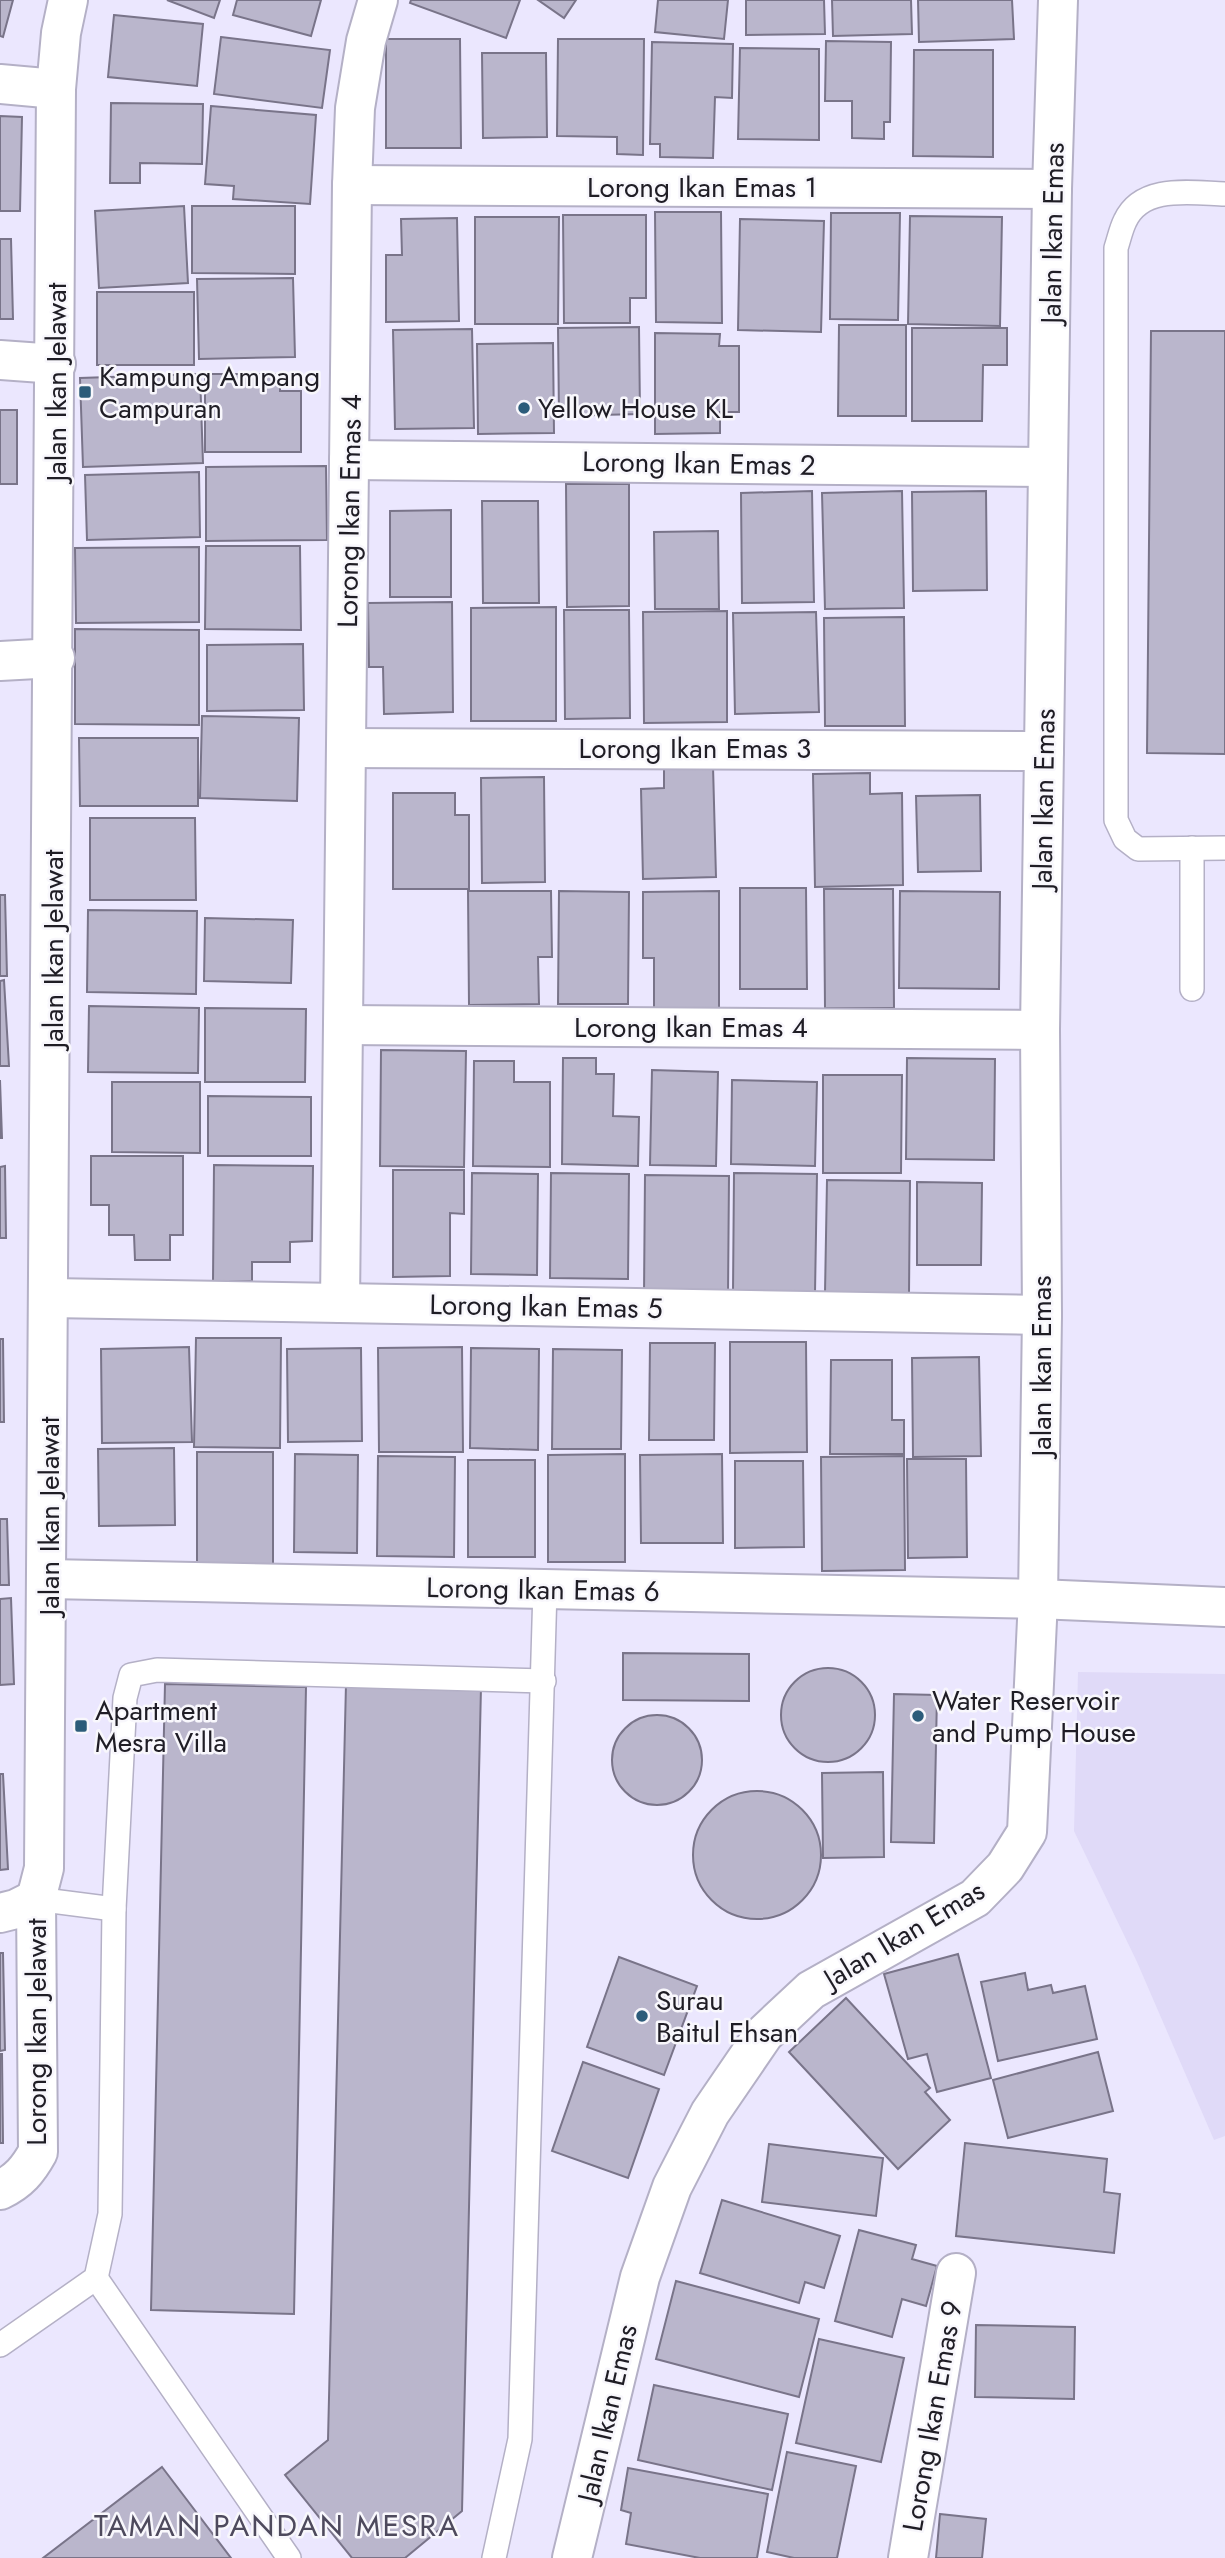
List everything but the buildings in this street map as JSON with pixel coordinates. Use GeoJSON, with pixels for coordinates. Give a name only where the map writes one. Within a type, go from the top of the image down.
{"type":"FeatureCollection","features":[{"type":"Feature","properties":{"kind":"street","name":"Jalan Ikan Jelawat"},"geometry":{"type":"LineString","coordinates":[[36,1899],[44,1868],[48,1579],[56,89],[61,33],[68,0]]}},
{"type":"Feature","properties":{"kind":"street","name":"Lorong Ikan Emas 4"},"geometry":{"type":"LineString","coordinates":[[340,1303],[352,185],[355,108],[366,41],[378,0]]}},
{"type":"Feature","properties":{"kind":"street","name":"Jalan Ikan Emas"},"geometry":{"type":"LineString","coordinates":[[572,2558],[639,2277],[672,2187],[710,2113],[764,2034],[811,1990],[975,1898],[1005,1867],[1027,1832],[1038,1599],[1042,1315],[1040,1030],[1052,189],[1058,0]]}},
{"type":"Feature","properties":{"kind":"street"},"geometry":{"type":"LineString","coordinates":[[0,84],[56,89]]}},
{"type":"Feature","properties":{"kind":"street","name":"Lorong Ikan Emas 1"},"geometry":{"type":"LineString","coordinates":[[352,185],[1052,189]]}},
{"type":"Feature","properties":{"kind":"street"},"geometry":{"type":"LineString","coordinates":[[0,360],[56,364]]}},
{"type":"Feature","properties":{"kind":"street","name":"Lorong Ikan Emas 2"},"geometry":{"type":"LineString","coordinates":[[349,460],[1048,467]]}},
{"type":"Feature","properties":{"kind":"street"},"geometry":{"type":"LineString","coordinates":[[0,661],[55,658]]}},
{"type":"Feature","properties":{"kind":"street","name":"Lorong Ikan Emas 3"},"geometry":{"type":"LineString","coordinates":[[346,748],[1044,751]]}},
{"type":"Feature","properties":{"kind":"street","name":"Lorong Ikan Emas 4"},"geometry":{"type":"LineString","coordinates":[[343,1025],[1040,1030]]}},
{"type":"Feature","properties":{"kind":"street","name":"Lorong Ikan Emas 5"},"geometry":{"type":"LineString","coordinates":[[50,1297],[1042,1315]]}},
{"type":"Feature","properties":{"kind":"street","name":"Lorong Ikan Emas 6"},"geometry":{"type":"LineString","coordinates":[[48,1579],[1038,1599],[1225,1608]]}},
{"type":"Feature","properties":{"kind":"street"},"geometry":{"type":"LineString","coordinates":[[0,1913],[36,1899]]}},
{"type":"Feature","properties":{"kind":"street","name":"Lorong Ikan Jelawat"},"geometry":{"type":"LineString","coordinates":[[0,2190],[27,2172],[38,2152],[36,1899]]}},
{"type":"Feature","properties":{"kind":"street","name":"Lorong Ikan Emas 9"},"geometry":{"type":"LineString","coordinates":[[908,2558],[956,2273]]}},
{"type":"Feature","properties":{"kind":"lane"},"geometry":{"type":"LineString","coordinates":[[1225,194],[1170,192],[1143,200],[1125,219],[1116,248],[1116,820],[1125,839],[1139,849],[1225,848]]}},
{"type":"Feature","properties":{"kind":"lane"},"geometry":{"type":"LineString","coordinates":[[1192,848],[1192,989]]}},
{"type":"Feature","properties":{"kind":"lane"},"geometry":{"type":"LineString","coordinates":[[494,2558],[520,2439],[545,1589]]}},
{"type":"Feature","properties":{"kind":"lane"},"geometry":{"type":"LineString","coordinates":[[0,2345],[96,2278],[110,2214],[114,1909],[125,1698],[131,1675],[157,1670],[544,1681]]}},
{"type":"Feature","properties":{"kind":"lane"},"geometry":{"type":"LineString","coordinates":[[36,1899],[114,1909]]}},
{"type":"Feature","properties":{"kind":"lane"},"geometry":{"type":"LineString","coordinates":[[96,2278],[289,2558]]}},
{"type":"Feature","properties":{"kind":"shaded area"},"geometry":{"type":"Polygon","coordinates":[[[1078,1672],[1225,1674],[1225,2136],[1214,2140],[1137,1962],[1074,1831],[1078,1672]]]}},
{"type":"Feature","properties":{"kind":"place","name":"Kampung Ampang Campuran"},"geometry":{"type":"Point","coordinates":[85,392]}},
{"type":"Feature","properties":{"kind":"place","name":"Yellow House KL"},"geometry":{"type":"Point","coordinates":[524,408]}},
{"type":"Feature","properties":{"kind":"place","name":"Water Reservoir and Pump House"},"geometry":{"type":"Point","coordinates":[918,1716]}},
{"type":"Feature","properties":{"kind":"place","name":"Apartment Mesra Villa"},"geometry":{"type":"Point","coordinates":[81,1726]}},
{"type":"Feature","properties":{"kind":"place","name":"Surau Baitul Ehsan"},"geometry":{"type":"Point","coordinates":[642,2016]}},
{"type":"Feature","properties":{"kind":"district","name":"TAMAN PANDAN MESRA"},"geometry":{"type":"Point","coordinates":[277,2526]}}]}
